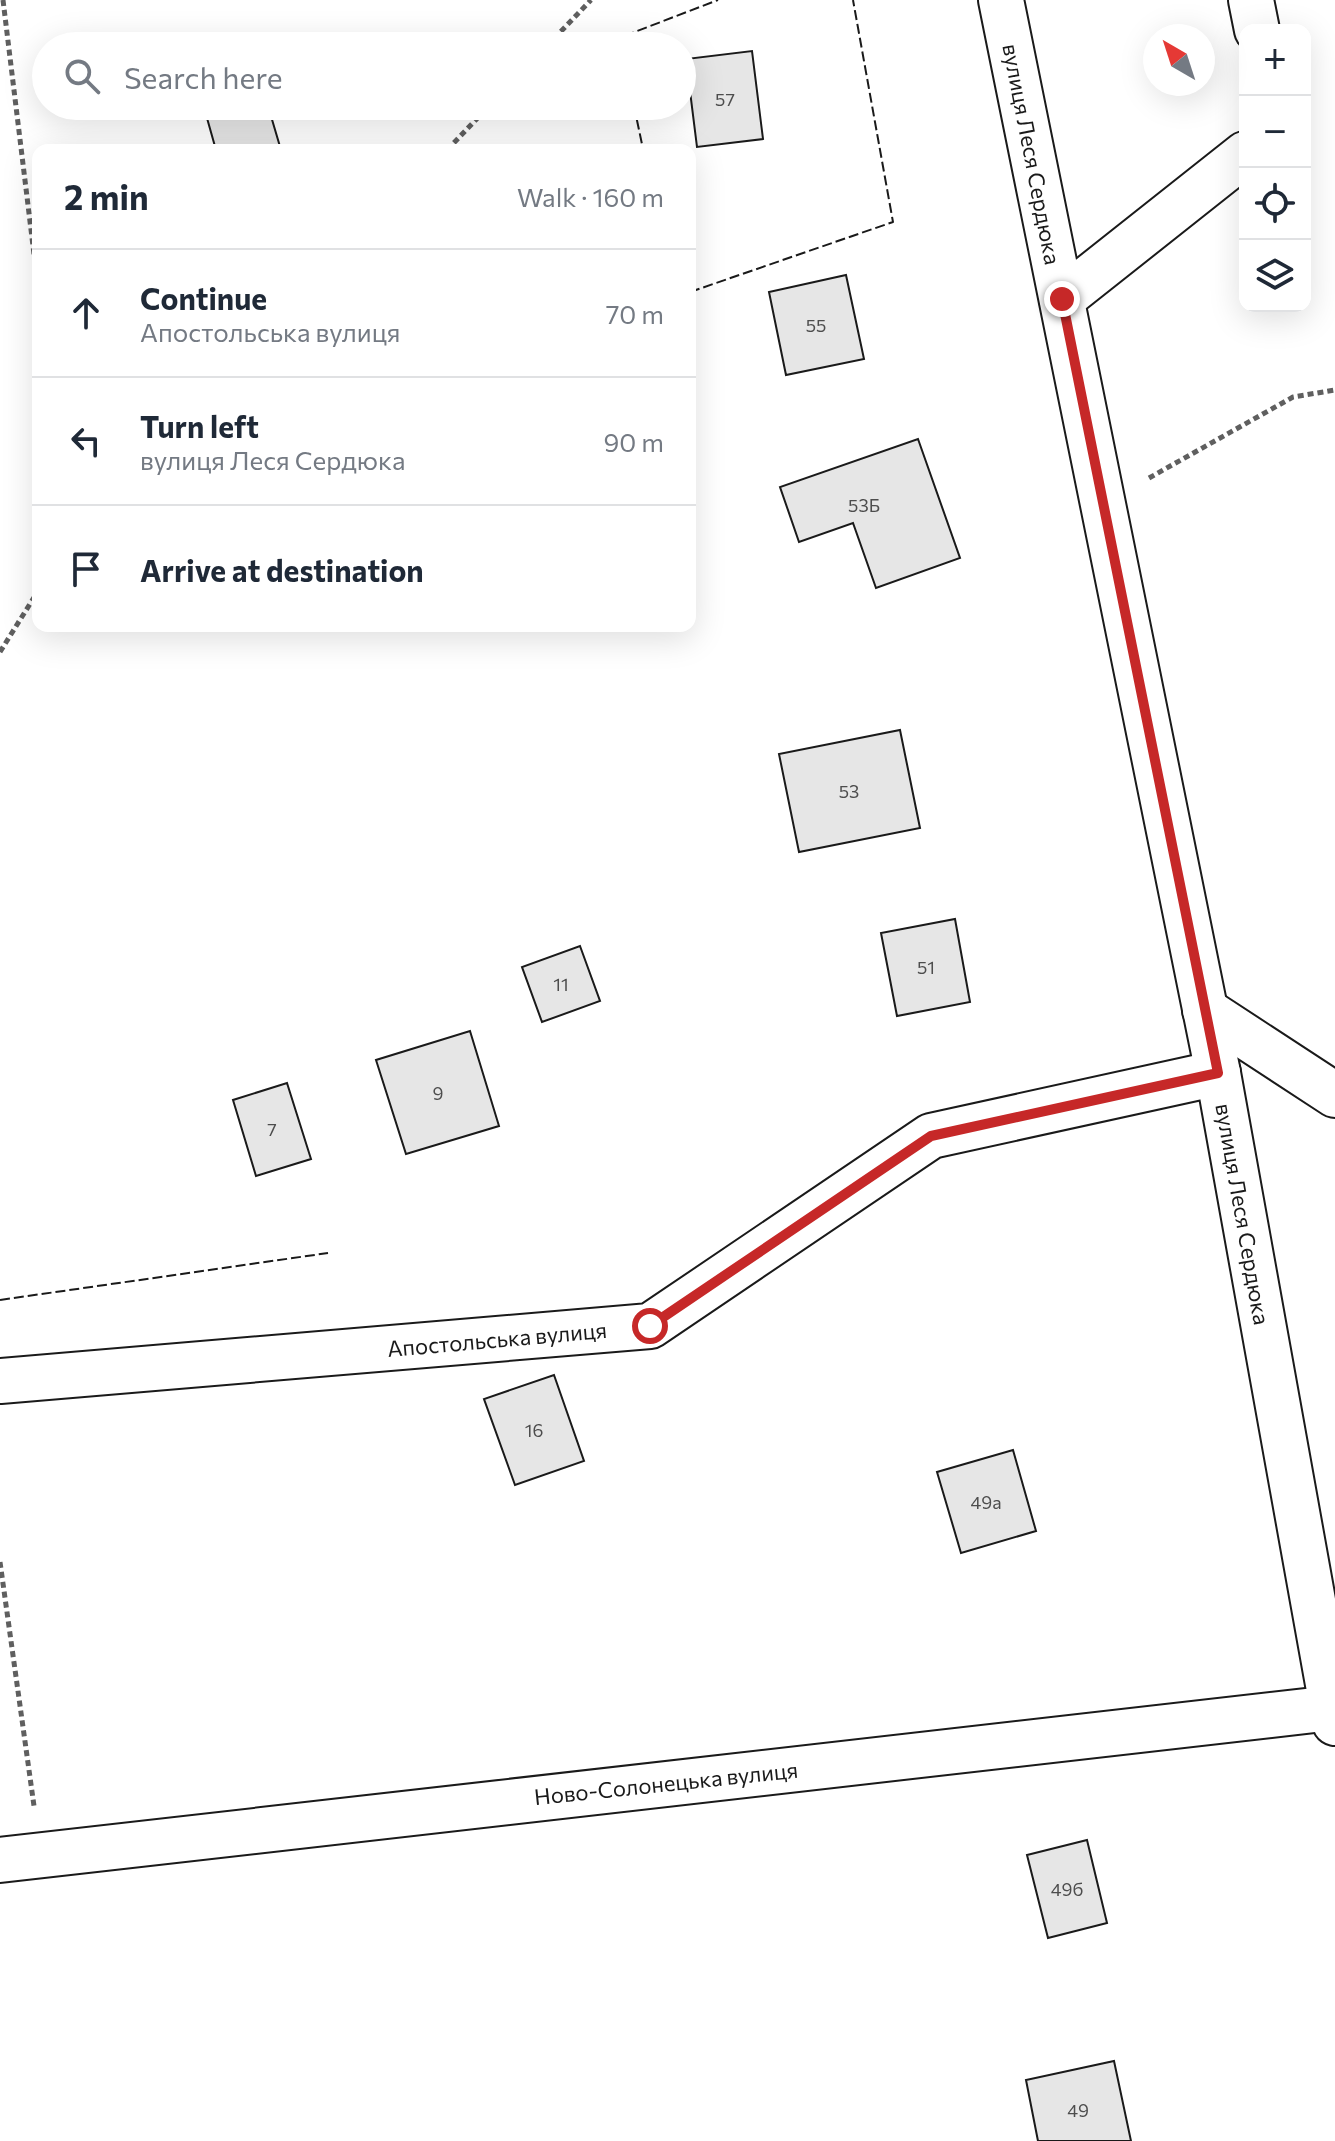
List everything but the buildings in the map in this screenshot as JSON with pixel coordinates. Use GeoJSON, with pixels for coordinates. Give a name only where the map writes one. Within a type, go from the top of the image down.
{"type":"FeatureCollection","features":[{"type":"Feature","properties":{"kind":"main road","name":"вулиця Леся Сердюка"},"geometry":{"type":"LineString","coordinates":[[1001,0],[1218,1073],[1334,1715]]}},
{"type":"Feature","properties":{"kind":"main road"},"geometry":{"type":"LineString","coordinates":[[1251,0],[1256,24]]}},
{"type":"Feature","properties":{"kind":"main road"},"geometry":{"type":"LineString","coordinates":[[1062,299],[1239,159]]}},
{"type":"Feature","properties":{"kind":"main road"},"geometry":{"type":"LineString","coordinates":[[1205,1010],[1335,1095]]}},
{"type":"Feature","properties":{"kind":"main road","name":"Апостольська вулиця"},"geometry":{"type":"LineString","coordinates":[[0,1381],[650,1326],[931,1136],[1218,1073]]}},
{"type":"Feature","properties":{"kind":"main road","name":"Ново-Солонецька вулиця"},"geometry":{"type":"LineString","coordinates":[[20,1857],[1334,1715]]}},
{"type":"Feature","properties":{"kind":"path"},"geometry":{"type":"LineString","coordinates":[[3,0],[32,238]]}},
{"type":"Feature","properties":{"kind":"path"},"geometry":{"type":"LineString","coordinates":[[560,32],[591,0]]}},
{"type":"Feature","properties":{"kind":"path"},"geometry":{"type":"LineString","coordinates":[[453,144],[476,120]]}},
{"type":"Feature","properties":{"kind":"path"},"geometry":{"type":"LineString","coordinates":[[1103,504],[1293,397],[1335,390]]}},
{"type":"Feature","properties":{"kind":"path"},"geometry":{"type":"LineString","coordinates":[[0,652],[32,601]]}},
{"type":"Feature","properties":{"kind":"path"},"geometry":{"type":"LineString","coordinates":[[0,1562],[20,1857]]}},
{"type":"Feature","properties":{"kind":"fence"},"geometry":{"type":"LineString","coordinates":[[635,32],[718,0]]}},
{"type":"Feature","properties":{"kind":"fence"},"geometry":{"type":"LineString","coordinates":[[696,290],[893,222],[853,0]]}},
{"type":"Feature","properties":{"kind":"fence"},"geometry":{"type":"LineString","coordinates":[[637,120],[642,144]]}},
{"type":"Feature","properties":{"kind":"fence"},"geometry":{"type":"LineString","coordinates":[[0,1300],[328,1253]]}},
{"type":"Feature","properties":{"kind":"route"},"geometry":{"type":"LineString","coordinates":[[650,1326],[931,1136],[1218,1073],[1062,299]]}}]}
